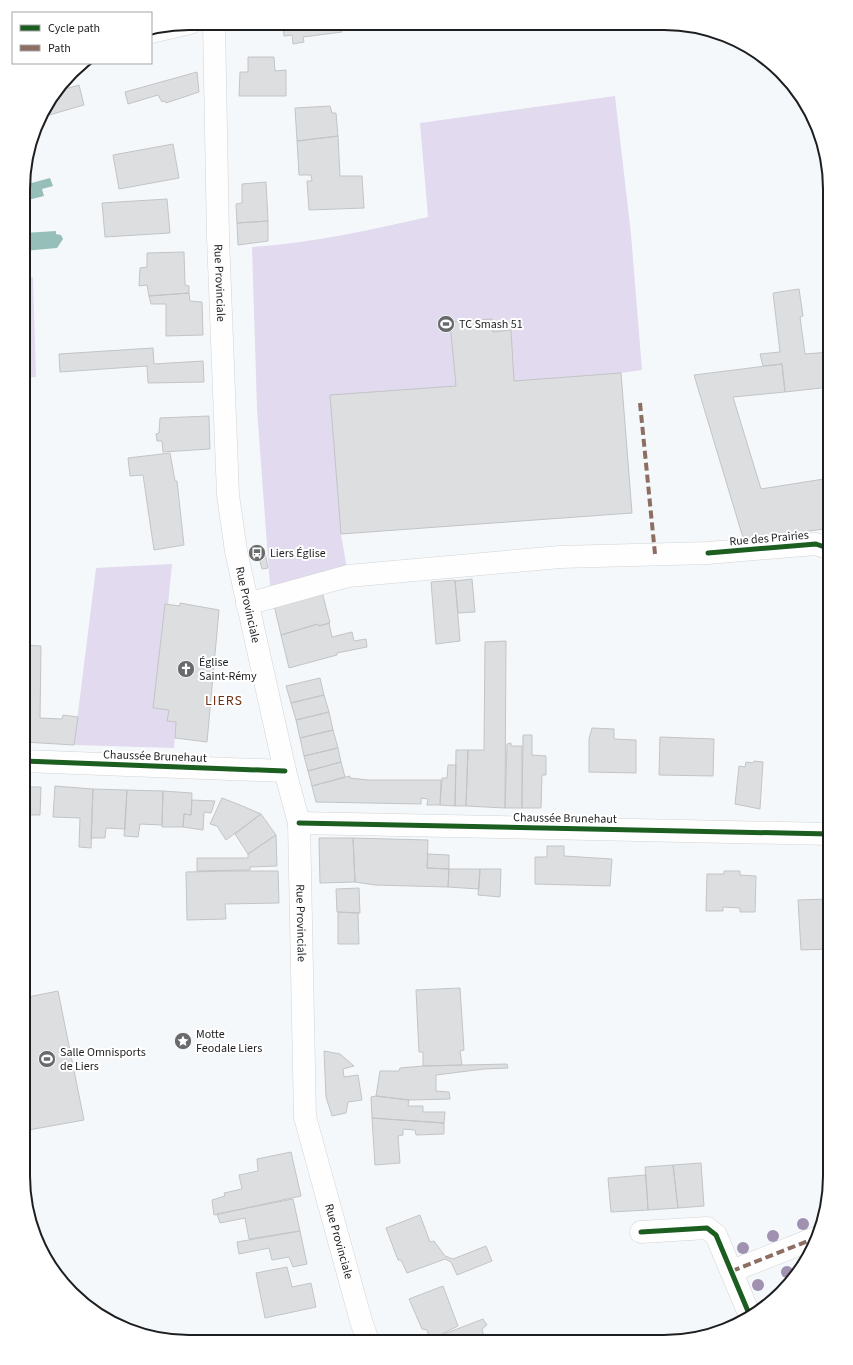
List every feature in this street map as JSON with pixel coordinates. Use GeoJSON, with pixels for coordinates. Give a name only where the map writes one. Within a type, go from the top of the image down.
{"type":"FeatureCollection","features":[{"type":"Feature","properties":{"kind":"main road","name":"Rue Provinciale"},"geometry":{"type":"LineString","coordinates":[[214,30],[218,237],[228,495],[236,551],[247,604],[285,771],[299,823],[305,1117],[360,1321],[366,1335]]}},
{"type":"Feature","properties":{"kind":"main road","name":"Rue des Prairies"},"geometry":{"type":"LineString","coordinates":[[247,604],[348,576],[560,558],[708,553],[816,544],[823,546]]}},
{"type":"Feature","properties":{"kind":"main road","name":"Chaussée Brunehaut"},"geometry":{"type":"LineString","coordinates":[[30,761],[285,771]]}},
{"type":"Feature","properties":{"kind":"main road","name":"Chaussée Brunehaut"},"geometry":{"type":"LineString","coordinates":[[299,823],[823,834]]}},
{"type":"Feature","properties":{"kind":"main road"},"geometry":{"type":"LineString","coordinates":[[641,1232],[707,1228],[716,1235],[748,1311]]}},
{"type":"Feature","properties":{"kind":"main road"},"geometry":{"type":"LineString","coordinates":[[732,1271],[810,1240]]}},
{"type":"Feature","properties":{"kind":"shaded area","name":"TC Smash 51"},"geometry":{"type":"Polygon","coordinates":[[[615,96],[631,234],[642,370],[621,373],[632,513],[341,534],[347,569],[270,586],[257,409],[252,247],[319,239],[428,217],[420,123],[615,96]]]}},
{"type":"Feature","properties":{"kind":"shaded area"},"geometry":{"type":"Polygon","coordinates":[[[50,178],[53,186],[42,189],[44,196],[30,200],[30,183],[50,178]]]}},
{"type":"Feature","properties":{"kind":"shaded area"},"geometry":{"type":"Polygon","coordinates":[[[56,231],[56,234],[61,235],[63,239],[57,248],[30,250],[30,233],[56,231]]]}},
{"type":"Feature","properties":{"kind":"shaded area"},"geometry":{"type":"Polygon","coordinates":[[[30,277],[33,277],[36,377],[30,378],[30,277]]]}},
{"type":"Feature","properties":{"kind":"shaded area"},"geometry":{"type":"Polygon","coordinates":[[[172,564],[168,605],[165,605],[153,708],[169,710],[167,721],[176,722],[174,748],[74,745],[96,568],[172,564]]]}},
{"type":"Feature","properties":{"kind":"building"},"geometry":{"type":"Polygon","coordinates":[[[284,30],[342,30],[342,32],[303,37],[304,42],[293,44],[292,35],[284,36],[284,30]]]}},
{"type":"Feature","properties":{"kind":"building"},"geometry":{"type":"Polygon","coordinates":[[[248,57],[274,57],[275,71],[286,70],[286,96],[239,96],[240,72],[248,72],[248,57]]]}},
{"type":"Feature","properties":{"kind":"building"},"geometry":{"type":"Polygon","coordinates":[[[197,72],[199,92],[166,103],[165,101],[162,102],[158,95],[128,104],[125,92],[197,72]]]}},
{"type":"Feature","properties":{"kind":"building"},"geometry":{"type":"Polygon","coordinates":[[[79,85],[84,105],[47,116],[57,100],[65,89],[79,85]]]}},
{"type":"Feature","properties":{"kind":"building"},"geometry":{"type":"Polygon","coordinates":[[[330,106],[332,113],[336,113],[338,136],[297,141],[295,108],[330,106]]]}},
{"type":"Feature","properties":{"kind":"building"},"geometry":{"type":"Polygon","coordinates":[[[338,136],[340,176],[362,176],[364,208],[309,210],[307,181],[312,181],[311,175],[299,175],[297,141],[338,136]]]}},
{"type":"Feature","properties":{"kind":"building"},"geometry":{"type":"Polygon","coordinates":[[[173,144],[179,178],[119,189],[113,155],[173,144]]]}},
{"type":"Feature","properties":{"kind":"building"},"geometry":{"type":"Polygon","coordinates":[[[266,182],[268,221],[237,223],[236,204],[242,203],[242,184],[266,182]]]}},
{"type":"Feature","properties":{"kind":"building"},"geometry":{"type":"Polygon","coordinates":[[[167,199],[170,233],[105,237],[102,203],[167,199]]]}},
{"type":"Feature","properties":{"kind":"building"},"geometry":{"type":"Polygon","coordinates":[[[268,221],[268,241],[238,245],[237,223],[268,221]]]}},
{"type":"Feature","properties":{"kind":"building"},"geometry":{"type":"Polygon","coordinates":[[[184,252],[185,285],[189,286],[189,293],[149,296],[147,285],[139,286],[140,268],[147,267],[147,253],[184,252]]]}},
{"type":"Feature","properties":{"kind":"building"},"geometry":{"type":"Polygon","coordinates":[[[799,289],[803,316],[800,317],[805,354],[823,353],[823,388],[785,392],[782,364],[763,366],[760,354],[780,352],[773,293],[799,289]]]}},
{"type":"Feature","properties":{"kind":"building"},"geometry":{"type":"Polygon","coordinates":[[[189,293],[190,301],[202,302],[203,335],[166,336],[166,304],[151,304],[149,296],[189,293]]]}},
{"type":"Feature","properties":{"kind":"building"},"geometry":{"type":"Polygon","coordinates":[[[492,319],[493,332],[511,330],[514,381],[621,373],[632,513],[341,534],[330,395],[456,386],[450,322],[492,319]]]}},
{"type":"Feature","properties":{"kind":"building"},"geometry":{"type":"Polygon","coordinates":[[[153,348],[154,364],[203,361],[204,382],[148,383],[147,366],[60,372],[59,354],[153,348]]]}},
{"type":"Feature","properties":{"kind":"building"},"geometry":{"type":"Polygon","coordinates":[[[782,364],[785,392],[733,397],[761,489],[823,479],[823,529],[744,541],[694,375],[782,364]]]}},
{"type":"Feature","properties":{"kind":"building"},"geometry":{"type":"Polygon","coordinates":[[[209,416],[210,449],[163,452],[162,441],[157,441],[156,434],[159,433],[160,418],[209,416]]]}},
{"type":"Feature","properties":{"kind":"building"},"geometry":{"type":"Polygon","coordinates":[[[170,453],[175,481],[177,481],[184,545],[154,550],[143,475],[130,476],[128,458],[170,453]]]}},
{"type":"Feature","properties":{"kind":"building"},"geometry":{"type":"Polygon","coordinates":[[[265,552],[268,568],[262,569],[258,554],[265,552]]]}},
{"type":"Feature","properties":{"kind":"building"},"geometry":{"type":"Polygon","coordinates":[[[472,579],[475,612],[458,613],[455,581],[472,579]]]}},
{"type":"Feature","properties":{"kind":"building"},"geometry":{"type":"Polygon","coordinates":[[[455,580],[460,641],[436,644],[431,582],[455,580]]]}},
{"type":"Feature","properties":{"kind":"building"},"geometry":{"type":"Polygon","coordinates":[[[322,592],[330,623],[319,626],[318,624],[281,635],[274,605],[322,592]]]}},
{"type":"Feature","properties":{"kind":"building","name":"Église Saint-Rémy"},"geometry":{"type":"Polygon","coordinates":[[[180,603],[219,610],[207,742],[175,738],[176,722],[167,721],[169,710],[153,708],[165,604],[180,606],[180,603]]]}},
{"type":"Feature","properties":{"kind":"building"},"geometry":{"type":"Polygon","coordinates":[[[329,623],[332,637],[352,632],[354,641],[366,639],[367,647],[337,653],[337,655],[289,668],[281,635],[318,624],[319,626],[329,623]]]}},
{"type":"Feature","properties":{"kind":"building"},"geometry":{"type":"Polygon","coordinates":[[[506,641],[505,808],[466,806],[468,750],[484,750],[485,642],[506,641]]]}},
{"type":"Feature","properties":{"kind":"building"},"geometry":{"type":"Polygon","coordinates":[[[30,645],[41,646],[40,718],[62,719],[63,715],[78,717],[74,745],[30,742],[30,645]]]}},
{"type":"Feature","properties":{"kind":"building"},"geometry":{"type":"Polygon","coordinates":[[[320,678],[324,695],[291,703],[286,686],[320,678]]]}},
{"type":"Feature","properties":{"kind":"building"},"geometry":{"type":"Polygon","coordinates":[[[324,695],[329,712],[296,720],[291,703],[324,695]]]}},
{"type":"Feature","properties":{"kind":"building"},"geometry":{"type":"Polygon","coordinates":[[[329,712],[333,730],[300,738],[296,720],[329,712]]]}},
{"type":"Feature","properties":{"kind":"building"},"geometry":{"type":"Polygon","coordinates":[[[592,728],[614,729],[614,739],[636,740],[636,773],[589,772],[589,739],[592,728]]]}},
{"type":"Feature","properties":{"kind":"building"},"geometry":{"type":"Polygon","coordinates":[[[333,730],[338,748],[304,756],[300,738],[333,730]]]}},
{"type":"Feature","properties":{"kind":"building"},"geometry":{"type":"Polygon","coordinates":[[[523,735],[532,735],[532,755],[546,756],[546,775],[542,775],[541,808],[522,808],[523,735]]]}},
{"type":"Feature","properties":{"kind":"building"},"geometry":{"type":"Polygon","coordinates":[[[660,737],[714,739],[713,776],[659,775],[660,737]]]}},
{"type":"Feature","properties":{"kind":"building"},"geometry":{"type":"Polygon","coordinates":[[[511,743],[511,746],[522,746],[522,808],[505,808],[507,744],[511,743]]]}},
{"type":"Feature","properties":{"kind":"building"},"geometry":{"type":"Polygon","coordinates":[[[338,748],[341,762],[308,771],[304,756],[338,748]]]}},
{"type":"Feature","properties":{"kind":"building"},"geometry":{"type":"Polygon","coordinates":[[[456,750],[468,750],[466,806],[455,806],[456,750]]]}},
{"type":"Feature","properties":{"kind":"building"},"geometry":{"type":"Polygon","coordinates":[[[754,761],[763,762],[760,809],[735,804],[739,766],[745,767],[746,762],[753,763],[754,761]]]}},
{"type":"Feature","properties":{"kind":"building"},"geometry":{"type":"Polygon","coordinates":[[[341,762],[345,777],[312,786],[308,771],[341,762]]]}},
{"type":"Feature","properties":{"kind":"building"},"geometry":{"type":"Polygon","coordinates":[[[448,765],[456,765],[455,806],[440,805],[442,778],[447,778],[448,765]]]}},
{"type":"Feature","properties":{"kind":"building"},"geometry":{"type":"Polygon","coordinates":[[[350,776],[350,778],[368,780],[441,780],[440,805],[427,805],[428,799],[421,798],[421,804],[316,802],[312,786],[350,776]]]}},
{"type":"Feature","properties":{"kind":"building"},"geometry":{"type":"Polygon","coordinates":[[[55,786],[93,789],[91,848],[79,847],[80,818],[53,817],[55,786]]]}},
{"type":"Feature","properties":{"kind":"building"},"geometry":{"type":"Polygon","coordinates":[[[30,787],[41,787],[40,815],[30,815],[30,787]]]}},
{"type":"Feature","properties":{"kind":"building"},"geometry":{"type":"Polygon","coordinates":[[[93,789],[127,790],[125,829],[106,828],[105,838],[91,838],[93,789]]]}},
{"type":"Feature","properties":{"kind":"building"},"geometry":{"type":"Polygon","coordinates":[[[127,790],[163,791],[162,825],[140,824],[138,837],[124,836],[127,790]]]}},
{"type":"Feature","properties":{"kind":"building"},"geometry":{"type":"Polygon","coordinates":[[[163,791],[192,793],[191,815],[184,814],[183,827],[162,827],[163,791]]]}},
{"type":"Feature","properties":{"kind":"building"},"geometry":{"type":"Polygon","coordinates":[[[222,798],[261,814],[226,840],[217,826],[210,824],[222,798]]]}},
{"type":"Feature","properties":{"kind":"building"},"geometry":{"type":"Polygon","coordinates":[[[192,800],[215,801],[211,813],[204,812],[203,830],[183,827],[184,814],[191,815],[192,800]]]}},
{"type":"Feature","properties":{"kind":"building"},"geometry":{"type":"Polygon","coordinates":[[[261,814],[276,835],[248,854],[235,834],[261,814]]]}},
{"type":"Feature","properties":{"kind":"building"},"geometry":{"type":"Polygon","coordinates":[[[276,835],[277,866],[250,867],[250,870],[197,871],[197,858],[248,858],[248,854],[276,835]]]}},
{"type":"Feature","properties":{"kind":"building"},"geometry":{"type":"Polygon","coordinates":[[[319,838],[353,838],[355,882],[320,883],[319,838]]]}},
{"type":"Feature","properties":{"kind":"building"},"geometry":{"type":"Polygon","coordinates":[[[353,838],[428,840],[427,868],[449,869],[448,887],[375,885],[355,882],[353,838]]]}},
{"type":"Feature","properties":{"kind":"building"},"geometry":{"type":"Polygon","coordinates":[[[547,846],[564,846],[564,856],[612,859],[610,886],[535,884],[535,857],[547,857],[547,846]]]}},
{"type":"Feature","properties":{"kind":"building"},"geometry":{"type":"Polygon","coordinates":[[[428,854],[449,855],[449,869],[427,868],[428,854]]]}},
{"type":"Feature","properties":{"kind":"building"},"geometry":{"type":"Polygon","coordinates":[[[449,869],[480,869],[479,889],[448,887],[449,869]]]}},
{"type":"Feature","properties":{"kind":"building"},"geometry":{"type":"Polygon","coordinates":[[[480,869],[501,869],[500,897],[478,895],[480,869]]]}},
{"type":"Feature","properties":{"kind":"building"},"geometry":{"type":"Polygon","coordinates":[[[278,871],[279,903],[225,904],[226,919],[187,920],[186,872],[278,871]]]}},
{"type":"Feature","properties":{"kind":"building"},"geometry":{"type":"Polygon","coordinates":[[[724,871],[740,871],[740,875],[756,876],[755,912],[740,912],[740,908],[723,907],[723,911],[706,911],[707,874],[724,874],[724,871]]]}},
{"type":"Feature","properties":{"kind":"building"},"geometry":{"type":"Polygon","coordinates":[[[359,888],[360,913],[337,912],[336,889],[359,888]]]}},
{"type":"Feature","properties":{"kind":"building"},"geometry":{"type":"Polygon","coordinates":[[[823,899],[823,949],[801,950],[798,900],[823,899]]]}},
{"type":"Feature","properties":{"kind":"building"},"geometry":{"type":"Polygon","coordinates":[[[338,912],[358,913],[359,944],[338,944],[338,912]]]}},
{"type":"Feature","properties":{"kind":"building"},"geometry":{"type":"Polygon","coordinates":[[[460,988],[464,1050],[460,1051],[462,1065],[423,1066],[423,1052],[419,1052],[416,990],[460,988]]]}},
{"type":"Feature","properties":{"kind":"building","name":"Salle Omnisports de Liers"},"geometry":{"type":"Polygon","coordinates":[[[58,991],[84,1120],[30,1130],[30,997],[58,991]]]}},
{"type":"Feature","properties":{"kind":"building"},"geometry":{"type":"Polygon","coordinates":[[[324,1051],[340,1054],[354,1066],[343,1069],[344,1077],[358,1075],[362,1100],[348,1102],[346,1113],[332,1116],[326,1097],[324,1051]]]}},
{"type":"Feature","properties":{"kind":"building"},"geometry":{"type":"Polygon","coordinates":[[[507,1064],[508,1068],[484,1069],[436,1075],[436,1091],[449,1092],[450,1099],[409,1100],[376,1096],[380,1071],[399,1071],[400,1068],[423,1066],[507,1064]]]}},
{"type":"Feature","properties":{"kind":"building"},"geometry":{"type":"Polygon","coordinates":[[[376,1096],[409,1100],[408,1106],[423,1106],[423,1112],[445,1112],[444,1123],[372,1118],[371,1097],[376,1096]]]}},
{"type":"Feature","properties":{"kind":"building"},"geometry":{"type":"Polygon","coordinates":[[[372,1118],[444,1123],[444,1134],[416,1135],[415,1130],[403,1129],[403,1135],[398,1136],[400,1163],[375,1165],[372,1118]]]}},
{"type":"Feature","properties":{"kind":"building"},"geometry":{"type":"Polygon","coordinates":[[[291,1152],[301,1196],[214,1215],[212,1200],[225,1196],[224,1193],[242,1189],[239,1175],[258,1171],[257,1159],[291,1152]]]}},
{"type":"Feature","properties":{"kind":"building"},"geometry":{"type":"Polygon","coordinates":[[[701,1163],[704,1206],[678,1208],[673,1165],[701,1163]]]}},
{"type":"Feature","properties":{"kind":"building"},"geometry":{"type":"Polygon","coordinates":[[[673,1165],[678,1208],[648,1210],[645,1167],[673,1165]]]}},
{"type":"Feature","properties":{"kind":"building"},"geometry":{"type":"Polygon","coordinates":[[[646,1175],[648,1210],[611,1212],[608,1178],[646,1175]]]}},
{"type":"Feature","properties":{"kind":"building"},"geometry":{"type":"Polygon","coordinates":[[[293,1199],[300,1231],[249,1239],[245,1218],[220,1223],[217,1214],[293,1199]]]}},
{"type":"Feature","properties":{"kind":"building"},"geometry":{"type":"Polygon","coordinates":[[[420,1215],[430,1242],[434,1241],[445,1256],[453,1259],[486,1246],[492,1261],[457,1275],[451,1262],[445,1259],[407,1273],[401,1260],[398,1260],[386,1228],[420,1215]]]}},
{"type":"Feature","properties":{"kind":"building"},"geometry":{"type":"Polygon","coordinates":[[[300,1231],[307,1264],[293,1267],[289,1257],[272,1260],[269,1248],[239,1254],[237,1242],[300,1231]]]}},
{"type":"Feature","properties":{"kind":"building"},"geometry":{"type":"Polygon","coordinates":[[[287,1267],[292,1287],[311,1283],[316,1307],[265,1318],[256,1273],[287,1267]]]}},
{"type":"Feature","properties":{"kind":"building"},"geometry":{"type":"Polygon","coordinates":[[[443,1286],[458,1326],[440,1335],[428,1335],[427,1330],[422,1329],[409,1299],[443,1286]]]}},
{"type":"Feature","properties":{"kind":"building"},"geometry":{"type":"Polygon","coordinates":[[[483,1319],[487,1325],[482,1329],[484,1335],[442,1335],[483,1319]]]}},
{"type":"Feature","properties":{"kind":"marked path"},"geometry":{"type":"LineString","coordinates":[[640,403],[655,554]]}},
{"type":"Feature","properties":{"kind":"marked path"},"geometry":{"type":"LineString","coordinates":[[732,1271],[810,1240]]}},
{"type":"Feature","properties":{"kind":"cycle path"},"geometry":{"type":"LineString","coordinates":[[708,553],[816,544],[823,546]]}},
{"type":"Feature","properties":{"kind":"cycle path"},"geometry":{"type":"LineString","coordinates":[[30,761],[285,771]]}},
{"type":"Feature","properties":{"kind":"cycle path"},"geometry":{"type":"LineString","coordinates":[[299,823],[823,834]]}},
{"type":"Feature","properties":{"kind":"cycle path"},"geometry":{"type":"LineString","coordinates":[[641,1232],[707,1228],[716,1235],[748,1311]]}},
{"type":"Feature","properties":{"kind":"place","name":"TC Smash 51"},"geometry":{"type":"Point","coordinates":[446,324]}},
{"type":"Feature","properties":{"kind":"place","name":"Liers Église"},"geometry":{"type":"Point","coordinates":[257,553]}},
{"type":"Feature","properties":{"kind":"place","name":"Église Saint-Rémy"},"geometry":{"type":"Point","coordinates":[186,669]}},
{"type":"Feature","properties":{"kind":"place","name":"Motte Feodale Liers"},"geometry":{"type":"Point","coordinates":[183,1041]}},
{"type":"Feature","properties":{"kind":"place","name":"Salle Omnisports de Liers"},"geometry":{"type":"Point","coordinates":[47,1059]}},
{"type":"Feature","properties":{"kind":"district","name":"LIERS"},"geometry":{"type":"Point","coordinates":[224,700]}}]}
